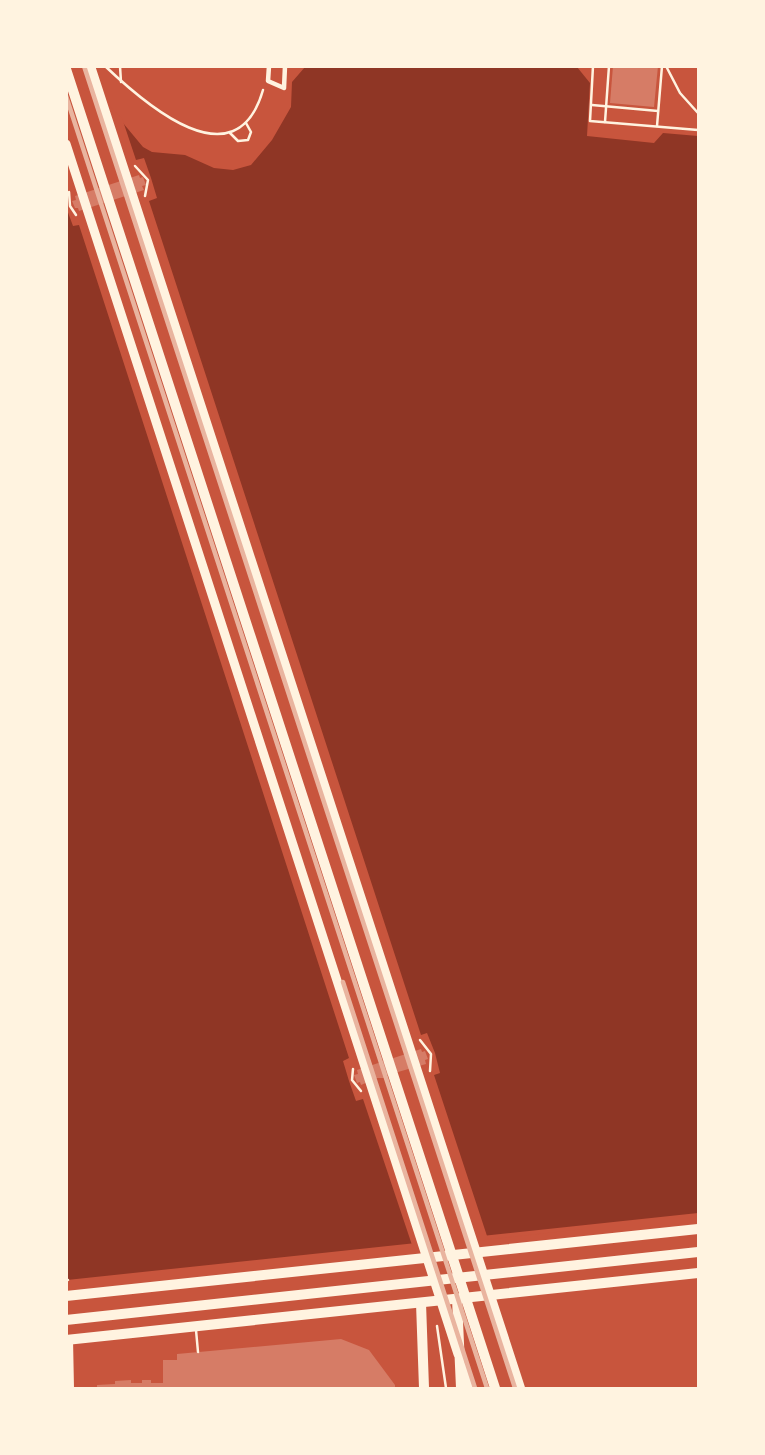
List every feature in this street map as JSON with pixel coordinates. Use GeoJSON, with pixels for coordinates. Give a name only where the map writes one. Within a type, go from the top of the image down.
{"type":"FeatureCollection","features":[{"type":"Feature","properties":{"kind":"highway"},"geometry":{"type":"LineString","coordinates":[[66,1296],[698,1229]]}},
{"type":"Feature","properties":{"kind":"highway"},"geometry":{"type":"LineString","coordinates":[[66,1320],[698,1252]]}},
{"type":"Feature","properties":{"kind":"main road"},"geometry":{"type":"LineString","coordinates":[[90,66],[520,1388]]}},
{"type":"Feature","properties":{"kind":"main road"},"geometry":{"type":"LineString","coordinates":[[66,69],[495,1388]]}},
{"type":"Feature","properties":{"kind":"main road"},"geometry":{"type":"LineString","coordinates":[[66,144],[469,1388]]}},
{"type":"Feature","properties":{"kind":"main road"},"geometry":{"type":"LineString","coordinates":[[68,1340],[698,1273]]}},
{"type":"Feature","properties":{"kind":"main road"},"geometry":{"type":"LineString","coordinates":[[457,1299],[461,1388]]}},
{"type":"Feature","properties":{"kind":"main road"},"geometry":{"type":"LineString","coordinates":[[421,1303],[424,1388]]}},
{"type":"Feature","properties":{"kind":"street"},"geometry":{"type":"LineString","coordinates":[[269,66],[268,82],[284,88],[285,66]]}},
{"type":"Feature","properties":{"kind":"street"},"geometry":{"type":"LineString","coordinates":[[68,1340],[71,1388]]}},
{"type":"Feature","properties":{"kind":"lane"},"geometry":{"type":"LineString","coordinates":[[196,1326],[198,1352]]}},
{"type":"Feature","properties":{"kind":"path"},"geometry":{"type":"LineString","coordinates":[[106,66],[139,98],[178,122],[214,135],[230,133],[246,123],[257,107],[264,82]]}},
{"type":"Feature","properties":{"kind":"path"},"geometry":{"type":"LineString","coordinates":[[120,66],[121,82]]}},
{"type":"Feature","properties":{"kind":"path"},"geometry":{"type":"LineString","coordinates":[[593,66],[590,121],[698,130]]}},
{"type":"Feature","properties":{"kind":"path"},"geometry":{"type":"LineString","coordinates":[[605,122],[609,66]]}},
{"type":"Feature","properties":{"kind":"path"},"geometry":{"type":"LineString","coordinates":[[657,126],[664,66]]}},
{"type":"Feature","properties":{"kind":"path"},"geometry":{"type":"LineString","coordinates":[[664,66],[680,93],[698,113]]}},
{"type":"Feature","properties":{"kind":"path"},"geometry":{"type":"LineString","coordinates":[[591,105],[658,111]]}},
{"type":"Feature","properties":{"kind":"path"},"geometry":{"type":"LineString","coordinates":[[230,133],[239,141],[248,140],[251,132],[246,123]]}},
{"type":"Feature","properties":{"kind":"path"},"geometry":{"type":"LineString","coordinates":[[437,1329],[446,1388]]}},
{"type":"Feature","properties":{"kind":"shaded area"},"geometry":{"type":"Polygon","coordinates":[[[305,67],[577,67],[590,83],[587,136],[654,143],[663,133],[698,136],[698,1213],[67,1280],[66,84],[123,123],[143,147],[152,152],[185,155],[214,168],[233,170],[251,165],[272,140],[291,107],[292,82],[305,67]]]}},
{"type":"Feature","properties":{"kind":"pier"},"geometry":{"type":"Polygon","coordinates":[[[66,80],[104,101],[122,118],[136,160],[144,158],[157,198],[149,201],[421,1035],[427,1033],[435,1053],[440,1073],[434,1075],[488,1239],[584,1229],[413,1248],[363,1099],[356,1101],[349,1081],[343,1061],[349,1058],[79,225],[73,226],[66,207],[66,80]]]}},
{"type":"Feature","properties":{"kind":"building"},"geometry":{"type":"Polygon","coordinates":[[[613,66],[658,66],[654,107],[610,103],[613,66]]]}},
{"type":"Feature","properties":{"kind":"building"},"geometry":{"type":"Polygon","coordinates":[[[139,175],[140,178],[143,177],[146,185],[142,186],[144,190],[79,211],[75,208],[72,201],[76,200],[75,196],[139,175]]]}},
{"type":"Feature","properties":{"kind":"building"},"geometry":{"type":"Polygon","coordinates":[[[421,1049],[422,1052],[425,1051],[428,1059],[425,1060],[426,1064],[361,1085],[360,1082],[357,1083],[354,1075],[358,1074],[357,1070],[421,1049]]]}},
{"type":"Feature","properties":{"kind":"building"},"geometry":{"type":"Polygon","coordinates":[[[341,1339],[369,1350],[395,1388],[97,1388],[97,1385],[115,1384],[115,1381],[131,1380],[131,1383],[142,1383],[142,1380],[151,1380],[151,1383],[163,1383],[163,1360],[177,1360],[177,1354],[341,1339]]]}},
{"type":"Feature","properties":{"kind":"railway"},"geometry":{"type":"LineString","coordinates":[[84,66],[515,1388]]}},
{"type":"Feature","properties":{"kind":"railway"},"geometry":{"type":"LineString","coordinates":[[66,96],[487,1388]]}},
{"type":"Feature","properties":{"kind":"railway"},"geometry":{"type":"LineString","coordinates":[[343,982],[475,1388]]}}]}
